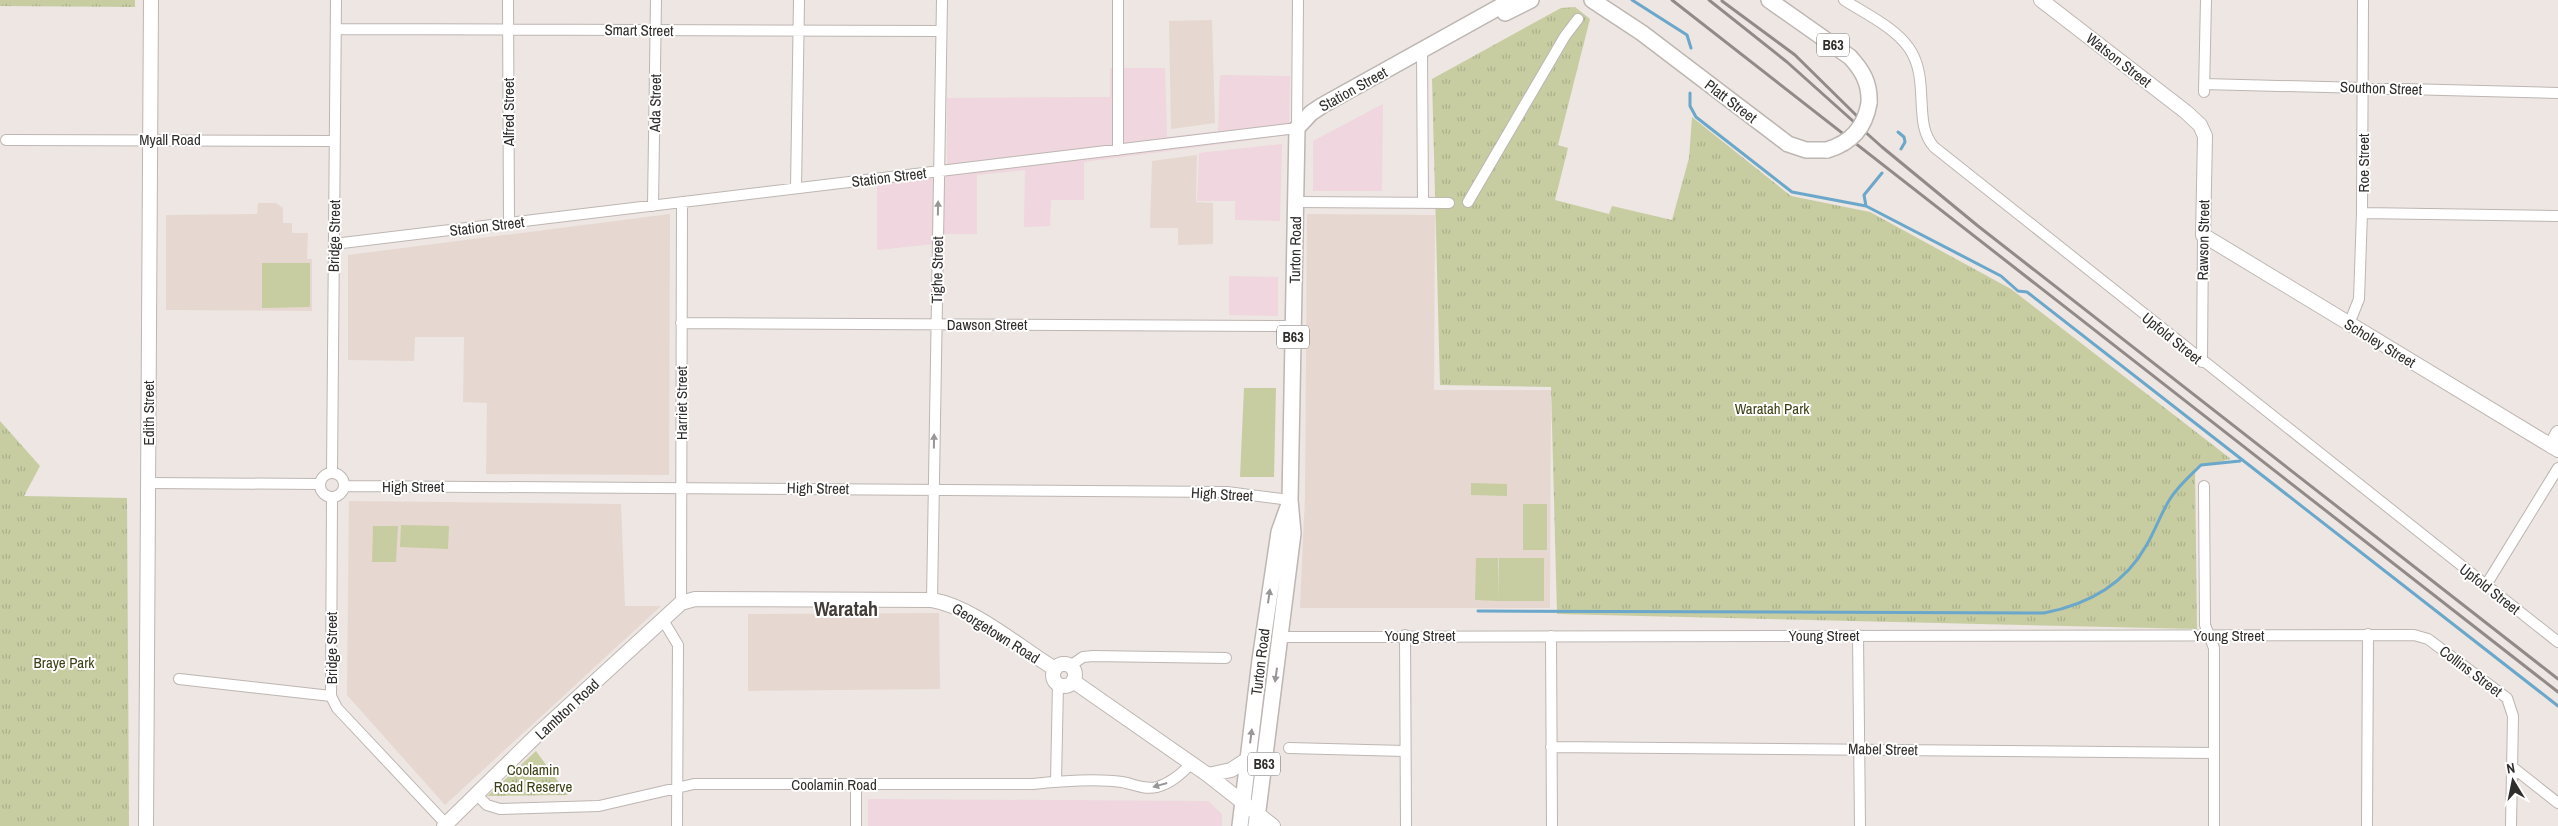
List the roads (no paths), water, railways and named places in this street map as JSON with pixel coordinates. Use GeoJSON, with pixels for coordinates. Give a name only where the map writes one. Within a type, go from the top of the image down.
{"type":"FeatureCollection","features":[{"type":"Feature","properties":{"kind":"main road","name":"Station Street"},"geometry":{"type":"LineString","coordinates":[[1298,128],[1311,113],[1323,105],[1422,52],[1512,0]]}},
{"type":"Feature","properties":{"kind":"main road","name":"Station Street"},"geometry":{"type":"LineString","coordinates":[[1422,52],[1531,0]]}},
{"type":"Feature","properties":{"kind":"main road","name":"Platt Street"},"geometry":{"type":"LineString","coordinates":[[1592,0],[1642,33],[1788,144],[1806,150],[1827,150],[1845,143],[1858,132],[1866,118],[1869,103],[1866,82],[1855,63],[1769,0]]}},
{"type":"Feature","properties":{"kind":"main road","name":"Platt Street"},"geometry":{"type":"LineString","coordinates":[[1608,0],[1642,33]]}},
{"type":"Feature","properties":{"kind":"main road","name":"Turton Road"},"geometry":{"type":"LineString","coordinates":[[1257,820],[1293,533],[1290,500],[1298,128]]}},
{"type":"Feature","properties":{"kind":"main road","name":"Turton Road"},"geometry":{"type":"LineString","coordinates":[[1240,826],[1279,532],[1290,500]]}},
{"type":"Feature","properties":{"kind":"street","name":"Edith Street"},"geometry":{"type":"LineString","coordinates":[[146,826],[151,0]]}},
{"type":"Feature","properties":{"kind":"street","name":"Bridge Street"},"geometry":{"type":"LineString","coordinates":[[332,472],[336,0]]}},
{"type":"Feature","properties":{"kind":"street","name":"Alfred Street"},"geometry":{"type":"LineString","coordinates":[[508,0],[509,223]]}},
{"type":"Feature","properties":{"kind":"street","name":"Ada Street"},"geometry":{"type":"LineString","coordinates":[[653,206],[656,0]]}},
{"type":"Feature","properties":{"kind":"street"},"geometry":{"type":"LineString","coordinates":[[796,188],[799,0]]}},
{"type":"Feature","properties":{"kind":"street","name":"Tighe Street"},"geometry":{"type":"LineString","coordinates":[[932,600],[942,0]]}},
{"type":"Feature","properties":{"kind":"street"},"geometry":{"type":"LineString","coordinates":[[1118,0],[1118,150]]}},
{"type":"Feature","properties":{"kind":"street","name":"Turton Road"},"geometry":{"type":"LineString","coordinates":[[1298,0],[1298,128]]}},
{"type":"Feature","properties":{"kind":"street","name":"Upfold Street"},"geometry":{"type":"LineString","coordinates":[[1844,0],[1892,31],[1909,49],[1921,78],[1924,130],[1934,147],[2202,362],[2558,642]]}},
{"type":"Feature","properties":{"kind":"street","name":"Watson Street"},"geometry":{"type":"LineString","coordinates":[[2041,0],[2196,121]]}},
{"type":"Feature","properties":{"kind":"street","name":"Southon Street"},"geometry":{"type":"LineString","coordinates":[[2206,0],[2204,88],[2363,87],[2558,93]]}},
{"type":"Feature","properties":{"kind":"street","name":"Roe Street"},"geometry":{"type":"LineString","coordinates":[[2349,324],[2360,299],[2363,0]]}},
{"type":"Feature","properties":{"kind":"street"},"geometry":{"type":"LineString","coordinates":[[1468,202],[1565,36],[1578,19]]}},
{"type":"Feature","properties":{"kind":"street","name":"Smart Street"},"geometry":{"type":"LineString","coordinates":[[336,29],[941,31]]}},
{"type":"Feature","properties":{"kind":"street"},"geometry":{"type":"LineString","coordinates":[[1422,52],[1423,203]]}},
{"type":"Feature","properties":{"kind":"street","name":"Rawson Street"},"geometry":{"type":"LineString","coordinates":[[2196,121],[2203,130],[2205,143],[2202,362]]}},
{"type":"Feature","properties":{"kind":"street","name":"Station Street"},"geometry":{"type":"LineString","coordinates":[[334,244],[1298,128]]}},
{"type":"Feature","properties":{"kind":"street","name":"Myall Road"},"geometry":{"type":"LineString","coordinates":[[6,140],[150,138],[335,140]]}},
{"type":"Feature","properties":{"kind":"street","name":"Harriet Street"},"geometry":{"type":"LineString","coordinates":[[682,202],[681,487],[688,601]]}},
{"type":"Feature","properties":{"kind":"street"},"geometry":{"type":"LineString","coordinates":[[1296,202],[1449,203]]}},
{"type":"Feature","properties":{"kind":"street"},"geometry":{"type":"LineString","coordinates":[[2362,213],[2558,216]]}},
{"type":"Feature","properties":{"kind":"street","name":"Scholey Street"},"geometry":{"type":"LineString","coordinates":[[2203,235],[2554,448]]}},
{"type":"Feature","properties":{"kind":"street","name":"Dawson Street"},"geometry":{"type":"LineString","coordinates":[[681,323],[1294,326]]}},
{"type":"Feature","properties":{"kind":"street"},"geometry":{"type":"LineString","coordinates":[[2554,448],[2558,433]]}},
{"type":"Feature","properties":{"kind":"street"},"geometry":{"type":"LineString","coordinates":[[2486,585],[2558,468]]}},
{"type":"Feature","properties":{"kind":"street"},"geometry":{"type":"LineString","coordinates":[[332,472],[341,476],[344,486],[340,494],[332,497],[323,494],[319,484],[323,476],[332,472]]}},
{"type":"Feature","properties":{"kind":"street"},"geometry":{"type":"LineString","coordinates":[[148,483],[319,484]]}},
{"type":"Feature","properties":{"kind":"street","name":"High Street"},"geometry":{"type":"LineString","coordinates":[[344,486],[1227,492],[1290,500]]}},
{"type":"Feature","properties":{"kind":"street"},"geometry":{"type":"LineString","coordinates":[[2204,486],[2205,625],[2214,648],[2214,826]]}},
{"type":"Feature","properties":{"kind":"street","name":"Bridge Street"},"geometry":{"type":"LineString","coordinates":[[332,497],[332,696],[337,708],[445,825]]}},
{"type":"Feature","properties":{"kind":"street","name":"Georgetown Road"},"geometry":{"type":"LineString","coordinates":[[688,601],[932,600],[946,602],[968,612],[1055,669]]}},
{"type":"Feature","properties":{"kind":"street","name":"Lambton Road"},"geometry":{"type":"LineString","coordinates":[[445,825],[662,620],[688,601]]}},
{"type":"Feature","properties":{"kind":"street"},"geometry":{"type":"LineString","coordinates":[[662,620],[678,645],[677,826]]}},
{"type":"Feature","properties":{"kind":"street"},"geometry":{"type":"LineString","coordinates":[[2367,826],[2368,634]]}},
{"type":"Feature","properties":{"kind":"street","name":"Young Street"},"geometry":{"type":"LineString","coordinates":[[1281,637],[1405,635],[1858,635],[2082,637],[2368,634]]}},
{"type":"Feature","properties":{"kind":"street","name":"Collins Street"},"geometry":{"type":"LineString","coordinates":[[2368,634],[2414,635],[2428,638],[2507,698],[2513,716],[2511,826]]}},
{"type":"Feature","properties":{"kind":"street"},"geometry":{"type":"LineString","coordinates":[[1405,635],[1406,826]]}},
{"type":"Feature","properties":{"kind":"street"},"geometry":{"type":"LineString","coordinates":[[1858,635],[1861,748],[1860,826]]}},
{"type":"Feature","properties":{"kind":"street"},"geometry":{"type":"LineString","coordinates":[[1551,636],[1552,826]]}},
{"type":"Feature","properties":{"kind":"street"},"geometry":{"type":"LineString","coordinates":[[1070,666],[1075,673],[1074,681],[1067,686],[1058,684],[1054,679],[1055,669],[1061,665],[1070,666],[1084,657],[1226,658]]}},
{"type":"Feature","properties":{"kind":"street"},"geometry":{"type":"LineString","coordinates":[[179,679],[332,696]]}},
{"type":"Feature","properties":{"kind":"street"},"geometry":{"type":"LineString","coordinates":[[1074,681],[1243,801],[1257,820],[1273,826]]}},
{"type":"Feature","properties":{"kind":"street"},"geometry":{"type":"LineString","coordinates":[[1056,781],[1058,684]]}},
{"type":"Feature","properties":{"kind":"street","name":"Mabel Street"},"geometry":{"type":"LineString","coordinates":[[1551,747],[1861,748],[2214,753]]}},
{"type":"Feature","properties":{"kind":"street"},"geometry":{"type":"LineString","coordinates":[[1289,748],[1405,750]]}},
{"type":"Feature","properties":{"kind":"street"},"geometry":{"type":"LineString","coordinates":[[1208,775],[1231,770],[1248,759]]}},
{"type":"Feature","properties":{"kind":"street","name":"Coolamin Road"},"geometry":{"type":"LineString","coordinates":[[476,794],[487,805],[500,809],[599,806],[694,784],[1033,784],[1056,781],[1123,782],[1138,787],[1155,787],[1171,782],[1192,763]]}},
{"type":"Feature","properties":{"kind":"street"},"geometry":{"type":"LineString","coordinates":[[2511,766],[2558,803]]}},
{"type":"Feature","properties":{"kind":"street"},"geometry":{"type":"LineString","coordinates":[[856,784],[856,826]]}},
{"type":"Feature","properties":{"kind":"waterway"},"geometry":{"type":"LineString","coordinates":[[1632,0],[1687,35],[1691,48]]}},
{"type":"Feature","properties":{"kind":"waterway"},"geometry":{"type":"LineString","coordinates":[[1690,93],[1690,106],[1696,117],[1792,192],[1866,206],[2001,276],[2018,291],[2027,292],[2558,706]]}},
{"type":"Feature","properties":{"kind":"waterway"},"geometry":{"type":"LineString","coordinates":[[1898,132],[1904,137],[1905,142],[1901,149]]}},
{"type":"Feature","properties":{"kind":"waterway"},"geometry":{"type":"LineString","coordinates":[[1866,206],[1864,195],[1882,173]]}},
{"type":"Feature","properties":{"kind":"waterway"},"geometry":{"type":"LineString","coordinates":[[1478,611],[2044,613],[2075,605],[2089,599],[2127,572],[2146,546],[2173,494],[2201,465],[2240,461]]}},
{"type":"Feature","properties":{"kind":"railway"},"geometry":{"type":"LineString","coordinates":[[1672,0],[2558,692]]}},
{"type":"Feature","properties":{"kind":"railway"},"geometry":{"type":"LineString","coordinates":[[1709,0],[1787,62],[1882,147],[1978,226],[2558,679]]}},
{"type":"Feature","properties":{"kind":"railway"},"geometry":{"type":"LineString","coordinates":[[1722,1],[1795,55],[1859,118]]}},
{"type":"Feature","properties":{"kind":"district","name":"Waratah"},"geometry":{"type":"Point","coordinates":[846,608]}},
{"type":"Feature","properties":{"kind":"park label","name":"Waratah Park"},"geometry":{"type":"Point","coordinates":[1772,408]}},
{"type":"Feature","properties":{"kind":"park label","name":"Braye Park"},"geometry":{"type":"Point","coordinates":[64,662]}},
{"type":"Feature","properties":{"kind":"park label","name":"Coolamin Road Reserve"},"geometry":{"type":"Point","coordinates":[533,778]}}]}
